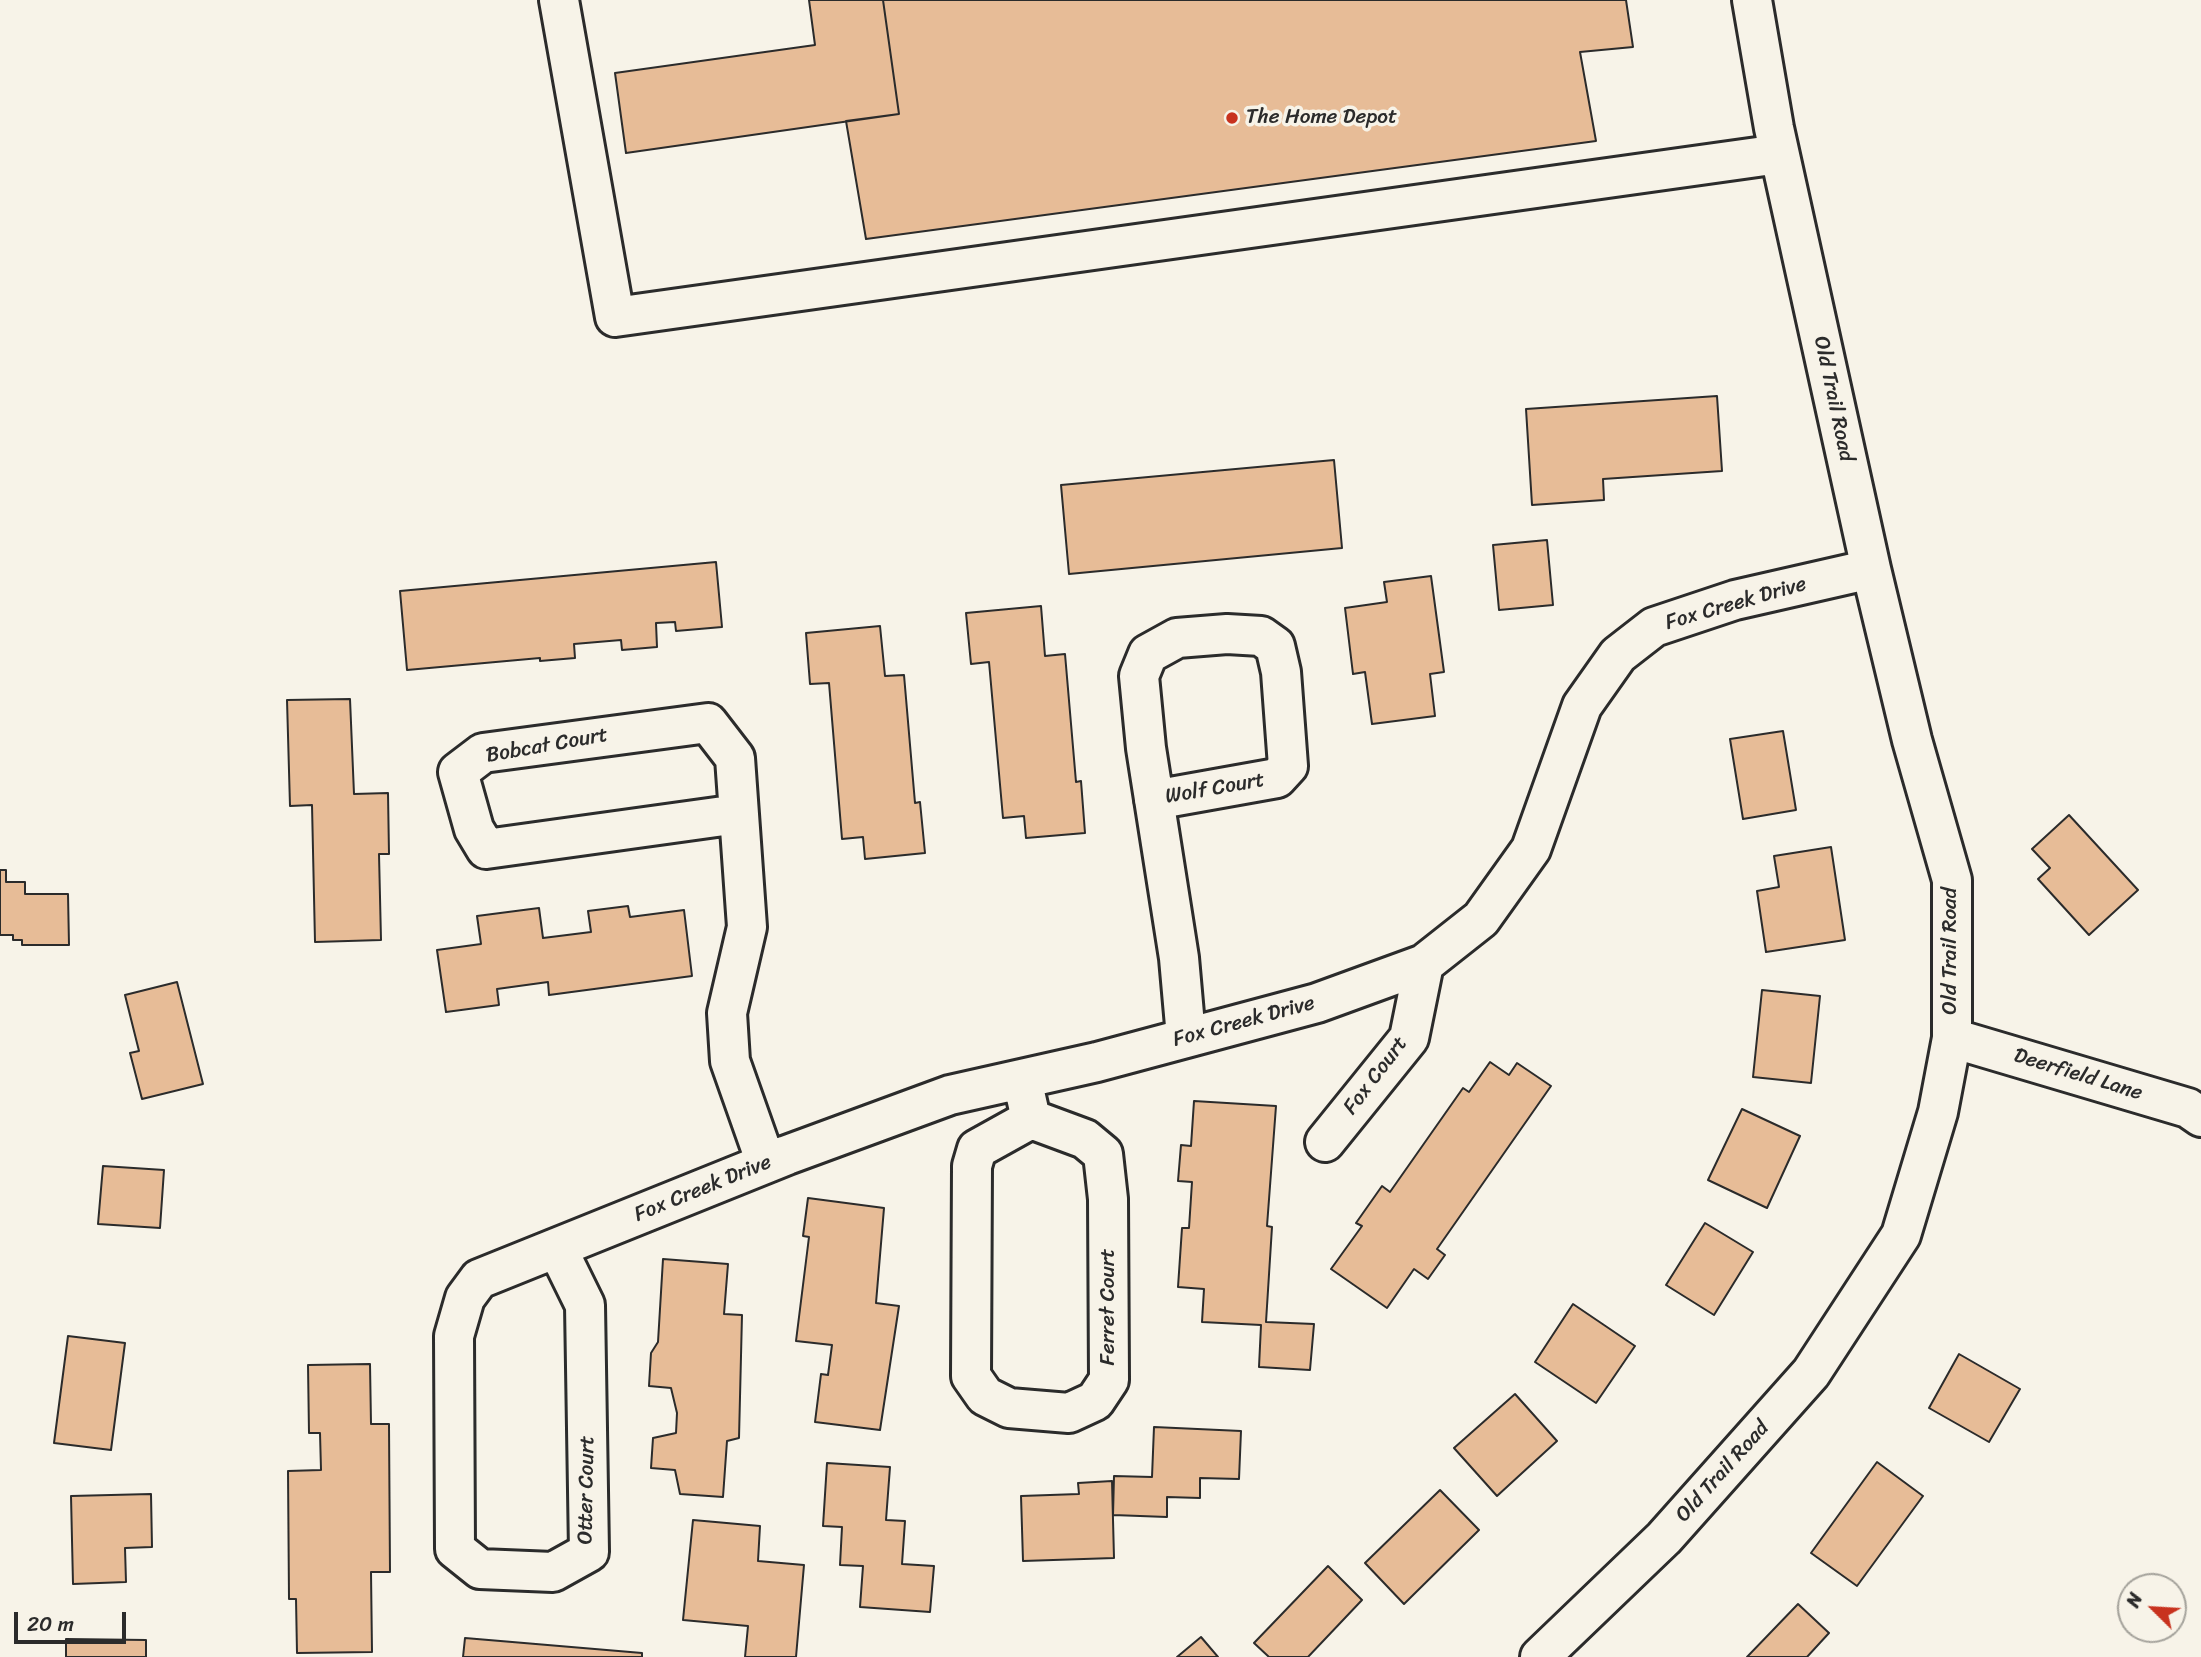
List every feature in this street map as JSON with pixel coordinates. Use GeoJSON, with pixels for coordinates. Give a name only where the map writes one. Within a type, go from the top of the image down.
{"type":"FeatureCollection","features":[{"type":"Feature","properties":{"kind":"street"},"geometry":{"type":"LineString","coordinates":[[559,0],[615,317],[1779,154]]}},
{"type":"Feature","properties":{"kind":"street","name":"Old Trail Road"},"geometry":{"type":"LineString","coordinates":[[1540,1657],[1664,1538],[1811,1373],[1901,1235],[1938,1112],[1952,1038],[1952,880],[1912,740],[1871,569],[1779,154],[1752,0]]}},
{"type":"Feature","properties":{"kind":"street","name":"Fox Creek Drive"},"geometry":{"type":"LineString","coordinates":[[465,1298],[479,1279],[766,1163],[950,1095],[1317,1003],[1424,964],[1481,919],[1531,849],[1582,706],[1618,655],[1654,627],[1735,600],[1871,569]]}},
{"type":"Feature","properties":{"kind":"street","name":"Wolf Court"},"geometry":{"type":"LineString","coordinates":[[1154,800],[1277,778],[1288,766],[1281,672],[1275,646],[1261,636],[1227,634],[1177,638],[1148,654],[1139,676],[1154,800],[1179,958],[1186,1037]]}},
{"type":"Feature","properties":{"kind":"street","name":"Bobcat Court"},"geometry":{"type":"LineString","coordinates":[[738,814],[486,849],[474,829],[458,772],[483,753],[708,723],[735,758],[747,927],[727,1013],[730,1061],[766,1163]]}},
{"type":"Feature","properties":{"kind":"street","name":"Fox Court"},"geometry":{"type":"LineString","coordinates":[[1325,1142],[1409,1038],[1424,964]]}},
{"type":"Feature","properties":{"kind":"street","name":"Deerfield Lane"},"geometry":{"type":"LineString","coordinates":[[1952,1038],[2188,1108],[2201,1117]]}},
{"type":"Feature","properties":{"kind":"street"},"geometry":{"type":"LineString","coordinates":[[1022,1079],[1031,1119]]}},
{"type":"Feature","properties":{"kind":"street","name":"Ferret Court"},"geometry":{"type":"LineString","coordinates":[[1031,1119],[1085,1139],[1103,1154],[1108,1199],[1109,1380],[1095,1401],[1069,1413],[1009,1408],[985,1396],[971,1376],[972,1166],[977,1149],[1031,1119]]}},
{"type":"Feature","properties":{"kind":"street","name":"Otter Court"},"geometry":{"type":"LineString","coordinates":[[465,1298],[454,1336],[454,1549],[480,1569],[553,1572],[589,1552],[585,1305],[556,1248]]}},
{"type":"Feature","properties":{"kind":"building"},"geometry":{"type":"Polygon","coordinates":[[[809,0],[883,0],[899,114],[626,153],[615,73],[815,45],[809,0]]]}},
{"type":"Feature","properties":{"kind":"building","name":"The Home Depot"},"geometry":{"type":"Polygon","coordinates":[[[883,0],[1626,0],[1633,47],[1580,52],[1596,141],[866,239],[846,121],[899,114],[883,0]]]}},
{"type":"Feature","properties":{"kind":"building"},"geometry":{"type":"Polygon","coordinates":[[[1717,396],[1722,471],[1603,479],[1604,500],[1532,505],[1526,409],[1717,396]]]}},
{"type":"Feature","properties":{"kind":"building"},"geometry":{"type":"Polygon","coordinates":[[[1334,460],[1342,548],[1069,574],[1061,485],[1334,460]]]}},
{"type":"Feature","properties":{"kind":"building"},"geometry":{"type":"Polygon","coordinates":[[[1547,540],[1553,605],[1499,610],[1493,545],[1547,540]]]}},
{"type":"Feature","properties":{"kind":"building"},"geometry":{"type":"Polygon","coordinates":[[[716,562],[722,627],[676,631],[675,622],[656,623],[657,647],[622,650],[621,640],[574,644],[575,658],[540,661],[540,658],[407,670],[400,591],[716,562]]]}},
{"type":"Feature","properties":{"kind":"building"},"geometry":{"type":"Polygon","coordinates":[[[1431,576],[1444,672],[1430,674],[1435,716],[1372,724],[1365,672],[1353,674],[1345,608],[1387,602],[1384,582],[1431,576]]]}},
{"type":"Feature","properties":{"kind":"building"},"geometry":{"type":"Polygon","coordinates":[[[1041,606],[1045,656],[1065,654],[1076,782],[1081,781],[1085,833],[1026,838],[1024,816],[1003,818],[989,662],[971,664],[966,613],[1041,606]]]}},
{"type":"Feature","properties":{"kind":"building"},"geometry":{"type":"Polygon","coordinates":[[[880,626],[885,676],[904,675],[915,803],[920,802],[925,853],[865,859],[863,837],[842,839],[829,683],[810,684],[806,633],[880,626]]]}},
{"type":"Feature","properties":{"kind":"building"},"geometry":{"type":"Polygon","coordinates":[[[350,699],[354,794],[388,793],[389,854],[379,854],[381,940],[315,942],[312,805],[290,806],[287,700],[350,699]]]}},
{"type":"Feature","properties":{"kind":"building"},"geometry":{"type":"Polygon","coordinates":[[[1783,731],[1796,810],[1743,819],[1730,739],[1783,731]]]}},
{"type":"Feature","properties":{"kind":"building"},"geometry":{"type":"Polygon","coordinates":[[[2069,815],[2138,890],[2089,935],[2038,879],[2050,868],[2032,849],[2069,815]]]}},
{"type":"Feature","properties":{"kind":"building"},"geometry":{"type":"Polygon","coordinates":[[[1831,847],[1845,940],[1766,952],[1757,891],[1779,887],[1774,856],[1831,847]]]}},
{"type":"Feature","properties":{"kind":"building"},"geometry":{"type":"Polygon","coordinates":[[[0,870],[6,870],[6,882],[25,882],[25,894],[68,894],[69,945],[22,945],[22,940],[13,940],[13,935],[0,935],[0,870]]]}},
{"type":"Feature","properties":{"kind":"building"},"geometry":{"type":"Polygon","coordinates":[[[628,906],[630,917],[684,910],[692,976],[549,995],[548,982],[497,989],[499,1005],[446,1012],[437,950],[481,944],[477,916],[539,908],[543,938],[591,932],[588,911],[628,906]]]}},
{"type":"Feature","properties":{"kind":"building"},"geometry":{"type":"Polygon","coordinates":[[[177,982],[203,1084],[142,1099],[130,1053],[139,1051],[125,995],[177,982]]]}},
{"type":"Feature","properties":{"kind":"building"},"geometry":{"type":"Polygon","coordinates":[[[1762,990],[1820,996],[1811,1083],[1753,1077],[1762,990]]]}},
{"type":"Feature","properties":{"kind":"building"},"geometry":{"type":"Polygon","coordinates":[[[1490,1062],[1509,1075],[1517,1063],[1551,1086],[1437,1249],[1445,1255],[1428,1279],[1414,1269],[1387,1308],[1331,1269],[1362,1226],[1356,1223],[1382,1186],[1390,1192],[1463,1088],[1469,1092],[1490,1062]]]}},
{"type":"Feature","properties":{"kind":"building"},"geometry":{"type":"Polygon","coordinates":[[[1194,1101],[1276,1106],[1267,1226],[1272,1227],[1266,1322],[1314,1324],[1310,1370],[1259,1367],[1261,1325],[1202,1322],[1204,1289],[1178,1287],[1182,1228],[1189,1228],[1192,1182],[1178,1181],[1181,1145],[1191,1146],[1194,1101]]]}},
{"type":"Feature","properties":{"kind":"building"},"geometry":{"type":"Polygon","coordinates":[[[1742,1109],[1800,1136],[1767,1208],[1708,1180],[1742,1109]]]}},
{"type":"Feature","properties":{"kind":"building"},"geometry":{"type":"Polygon","coordinates":[[[103,1166],[164,1170],[160,1228],[98,1224],[103,1166]]]}},
{"type":"Feature","properties":{"kind":"building"},"geometry":{"type":"Polygon","coordinates":[[[808,1198],[884,1208],[876,1303],[899,1306],[880,1430],[815,1422],[821,1374],[828,1375],[832,1345],[796,1341],[809,1237],[803,1236],[808,1198]]]}},
{"type":"Feature","properties":{"kind":"building"},"geometry":{"type":"Polygon","coordinates":[[[1705,1223],[1753,1252],[1714,1315],[1666,1285],[1705,1223]]]}},
{"type":"Feature","properties":{"kind":"building"},"geometry":{"type":"Polygon","coordinates":[[[663,1259],[728,1264],[724,1314],[742,1315],[739,1438],[727,1441],[723,1497],[680,1494],[675,1470],[651,1468],[653,1438],[676,1433],[677,1413],[671,1388],[649,1386],[651,1353],[658,1342],[663,1259]]]}},
{"type":"Feature","properties":{"kind":"building"},"geometry":{"type":"Polygon","coordinates":[[[1573,1304],[1635,1346],[1596,1403],[1535,1362],[1573,1304]]]}},
{"type":"Feature","properties":{"kind":"building"},"geometry":{"type":"Polygon","coordinates":[[[68,1336],[125,1343],[111,1450],[54,1443],[68,1336]]]}},
{"type":"Feature","properties":{"kind":"building"},"geometry":{"type":"Polygon","coordinates":[[[1959,1354],[2020,1389],[1989,1442],[1929,1408],[1959,1354]]]}},
{"type":"Feature","properties":{"kind":"building"},"geometry":{"type":"Polygon","coordinates":[[[370,1364],[371,1424],[389,1424],[390,1572],[371,1572],[372,1652],[297,1653],[296,1599],[289,1599],[288,1471],[321,1470],[320,1433],[309,1433],[308,1365],[370,1364]]]}},
{"type":"Feature","properties":{"kind":"building"},"geometry":{"type":"Polygon","coordinates":[[[1515,1394],[1557,1441],[1497,1496],[1454,1448],[1515,1394]]]}},
{"type":"Feature","properties":{"kind":"building"},"geometry":{"type":"Polygon","coordinates":[[[1154,1427],[1241,1431],[1239,1479],[1200,1478],[1200,1498],[1167,1497],[1167,1517],[1113,1515],[1114,1476],[1152,1477],[1154,1427]]]}},
{"type":"Feature","properties":{"kind":"building"},"geometry":{"type":"Polygon","coordinates":[[[1877,1462],[1923,1496],[1857,1586],[1811,1553],[1877,1462]]]}},
{"type":"Feature","properties":{"kind":"building"},"geometry":{"type":"Polygon","coordinates":[[[827,1463],[890,1467],[886,1520],[905,1521],[902,1564],[934,1566],[930,1612],[860,1607],[863,1566],[840,1565],[842,1527],[823,1526],[827,1463]]]}},
{"type":"Feature","properties":{"kind":"building"},"geometry":{"type":"Polygon","coordinates":[[[1112,1481],[1114,1558],[1023,1561],[1021,1496],[1079,1494],[1078,1483],[1112,1481]]]}},
{"type":"Feature","properties":{"kind":"building"},"geometry":{"type":"Polygon","coordinates":[[[1440,1490],[1479,1530],[1404,1604],[1365,1563],[1440,1490]]]}},
{"type":"Feature","properties":{"kind":"building"},"geometry":{"type":"Polygon","coordinates":[[[151,1494],[152,1547],[125,1548],[126,1582],[73,1584],[71,1496],[151,1494]]]}},
{"type":"Feature","properties":{"kind":"building"},"geometry":{"type":"Polygon","coordinates":[[[693,1520],[760,1526],[758,1561],[804,1565],[796,1657],[745,1657],[748,1626],[683,1620],[693,1520]]]}},
{"type":"Feature","properties":{"kind":"building"},"geometry":{"type":"Polygon","coordinates":[[[1328,1566],[1362,1600],[1308,1657],[1269,1657],[1254,1643],[1328,1566]]]}},
{"type":"Feature","properties":{"kind":"building"},"geometry":{"type":"Polygon","coordinates":[[[1798,1604],[1829,1633],[1807,1657],[1747,1657],[1798,1604]]]}},
{"type":"Feature","properties":{"kind":"building"},"geometry":{"type":"Polygon","coordinates":[[[1201,1637],[1218,1657],[1177,1657],[1201,1637]]]}},
{"type":"Feature","properties":{"kind":"building"},"geometry":{"type":"Polygon","coordinates":[[[465,1638],[642,1653],[642,1657],[463,1657],[465,1638]]]}},
{"type":"Feature","properties":{"kind":"building"},"geometry":{"type":"Polygon","coordinates":[[[66,1639],[146,1640],[146,1657],[66,1657],[66,1639]]]}},
{"type":"Feature","properties":{"kind":"place","name":"The Home Depot"},"geometry":{"type":"Point","coordinates":[1232,118]}}]}
